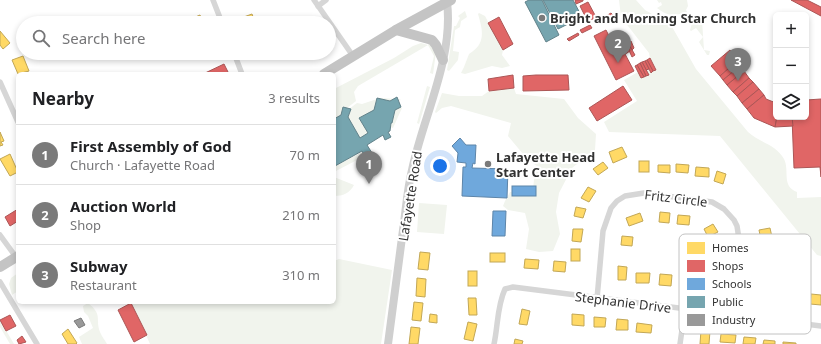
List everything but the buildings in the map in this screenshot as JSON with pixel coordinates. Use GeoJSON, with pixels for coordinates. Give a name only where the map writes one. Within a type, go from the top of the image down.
{"type":"FeatureCollection","features":[{"type":"Feature","properties":{"kind":"highway"},"geometry":{"type":"LineString","coordinates":[[327,72],[396,30],[448,1]]}},
{"type":"Feature","properties":{"kind":"highway"},"geometry":{"type":"LineString","coordinates":[[396,30],[432,40],[443,60]]}},
{"type":"Feature","properties":{"kind":"highway"},"geometry":{"type":"LineString","coordinates":[[0,267],[16,257]]}},
{"type":"Feature","properties":{"kind":"main road","name":"Lafayette Road"},"geometry":{"type":"LineString","coordinates":[[388,344],[411,172],[432,103],[443,60],[448,1]]}},
{"type":"Feature","properties":{"kind":"street"},"geometry":{"type":"LineString","coordinates":[[213,0],[219,16]]}},
{"type":"Feature","properties":{"kind":"street"},"geometry":{"type":"LineString","coordinates":[[314,0],[325,16]]}},
{"type":"Feature","properties":{"kind":"street"},"geometry":{"type":"LineString","coordinates":[[318,6],[326,0]]}},
{"type":"Feature","properties":{"kind":"street"},"geometry":{"type":"LineString","coordinates":[[336,32],[353,56]]}},
{"type":"Feature","properties":{"kind":"street"},"geometry":{"type":"LineString","coordinates":[[237,60],[241,72]]}},
{"type":"Feature","properties":{"kind":"street"},"geometry":{"type":"LineString","coordinates":[[0,82],[16,118]]}},
{"type":"Feature","properties":{"kind":"street","name":"Fritz Circle"},"geometry":{"type":"LineString","coordinates":[[597,299],[603,231],[610,208],[625,196],[633,194],[652,194],[712,202],[724,209],[734,220],[739,234]]}},
{"type":"Feature","properties":{"kind":"street"},"geometry":{"type":"LineString","coordinates":[[0,235],[16,255]]}},
{"type":"Feature","properties":{"kind":"street"},"geometry":{"type":"LineString","coordinates":[[0,282],[37,344]]}},
{"type":"Feature","properties":{"kind":"street","name":"Stephanie Drive"},"geometry":{"type":"LineString","coordinates":[[494,344],[500,300],[505,289],[513,287],[597,299],[679,308]]}},
{"type":"Feature","properties":{"kind":"street","name":"Stephanie Drive"},"geometry":{"type":"LineString","coordinates":[[811,325],[821,326]]}},
{"type":"Feature","properties":{"kind":"street"},"geometry":{"type":"LineString","coordinates":[[680,344],[681,334]]}},
{"type":"Feature","properties":{"kind":"shaded area"},"geometry":{"type":"Polygon","coordinates":[[[619,0],[636,0],[645,10],[671,25],[696,69],[748,132],[781,154],[786,164],[787,182],[792,189],[797,192],[797,198],[821,197],[821,256],[817,255],[811,248],[811,234],[800,234],[720,136],[609,132],[604,122],[637,101],[624,80],[638,72],[642,78],[649,75],[646,70],[649,69],[651,73],[656,70],[649,53],[621,17],[619,0]]]}},
{"type":"Feature","properties":{"kind":"shaded area"},"geometry":{"type":"Polygon","coordinates":[[[657,0],[687,0],[687,12],[675,15],[665,13],[657,8],[662,5],[661,2],[659,3],[657,0]]]}},
{"type":"Feature","properties":{"kind":"shaded area"},"geometry":{"type":"Polygon","coordinates":[[[465,11],[467,17],[461,21],[460,27],[455,30],[453,51],[459,52],[458,60],[449,71],[447,70],[454,26],[456,26],[460,18],[458,16],[465,11]]]}},
{"type":"Feature","properties":{"kind":"shaded area"},"geometry":{"type":"Polygon","coordinates":[[[479,13],[485,16],[503,50],[502,55],[510,66],[502,68],[492,66],[465,74],[461,73],[469,54],[481,41],[482,31],[479,13]]]}},
{"type":"Feature","properties":{"kind":"shaded area"},"geometry":{"type":"Polygon","coordinates":[[[705,15],[708,16],[708,19],[702,20],[704,50],[710,51],[709,55],[707,55],[699,42],[703,37],[696,28],[691,31],[690,30],[693,20],[705,15]]]}},
{"type":"Feature","properties":{"kind":"shaded area"},"geometry":{"type":"Polygon","coordinates":[[[429,42],[436,52],[433,74],[430,73],[434,56],[428,45],[429,42]]]}},
{"type":"Feature","properties":{"kind":"shaded area"},"geometry":{"type":"Polygon","coordinates":[[[421,43],[428,45],[358,86],[354,92],[356,101],[347,108],[343,107],[341,115],[336,118],[336,88],[421,43]]]}},
{"type":"Feature","properties":{"kind":"shaded area"},"geometry":{"type":"Polygon","coordinates":[[[427,86],[430,87],[419,124],[417,123],[427,86]]]}},
{"type":"Feature","properties":{"kind":"shaded area"},"geometry":{"type":"Polygon","coordinates":[[[514,88],[516,94],[564,99],[578,118],[596,134],[595,150],[572,168],[559,193],[556,212],[560,234],[553,251],[539,252],[526,249],[529,229],[525,213],[508,210],[503,206],[510,192],[522,193],[533,190],[535,169],[537,166],[528,160],[508,136],[511,123],[451,106],[442,108],[436,113],[435,112],[442,93],[459,96],[482,96],[489,91],[514,88]]]}},
{"type":"Feature","properties":{"kind":"shaded area"},"geometry":{"type":"Polygon","coordinates":[[[380,98],[401,100],[374,110],[359,118],[368,133],[360,138],[348,117],[351,110],[349,109],[357,103],[362,104],[380,98]]]}},
{"type":"Feature","properties":{"kind":"shaded area"},"geometry":{"type":"Polygon","coordinates":[[[401,107],[402,108],[393,128],[390,127],[395,110],[401,107]]]}},
{"type":"Feature","properties":{"kind":"shaded area"},"geometry":{"type":"Polygon","coordinates":[[[362,152],[357,160],[336,171],[336,165],[362,152]]]}},
{"type":"Feature","properties":{"kind":"shaded area"},"geometry":{"type":"Polygon","coordinates":[[[336,178],[354,185],[346,194],[336,196],[336,178]]]}},
{"type":"Feature","properties":{"kind":"shaded area"},"geometry":{"type":"Polygon","coordinates":[[[419,203],[447,205],[444,234],[417,232],[419,203]]]}},
{"type":"Feature","properties":{"kind":"shaded area"},"geometry":{"type":"Polygon","coordinates":[[[339,259],[392,270],[381,344],[150,344],[132,304],[336,304],[336,260],[339,259]]]}},
{"type":"Feature","properties":{"kind":"shaded area"},"geometry":{"type":"Polygon","coordinates":[[[16,274],[16,292],[12,295],[9,284],[11,278],[16,274]]]}},
{"type":"Feature","properties":{"kind":"shaded area"},"geometry":{"type":"Polygon","coordinates":[[[89,304],[96,311],[100,332],[107,344],[82,344],[79,337],[93,328],[88,316],[84,312],[83,306],[89,304]]]}},
{"type":"Feature","properties":{"kind":"shaded area"},"geometry":{"type":"Polygon","coordinates":[[[0,320],[14,344],[10,344],[0,327],[0,320]]]}},
{"type":"Feature","properties":{"kind":"place","name":"Bright and Morning Star Church"},"geometry":{"type":"Point","coordinates":[542,18]}},
{"type":"Feature","properties":{"kind":"place","name":"Auction World"},"geometry":{"type":"Point","coordinates":[618,63]}},
{"type":"Feature","properties":{"kind":"place","name":"Subway"},"geometry":{"type":"Point","coordinates":[738,81]}},
{"type":"Feature","properties":{"kind":"place","name":"Lafayette Head Start Center"},"geometry":{"type":"Point","coordinates":[488,164]}},
{"type":"Feature","properties":{"kind":"place","name":"First Assembly of God"},"geometry":{"type":"Point","coordinates":[369,184]}}]}
